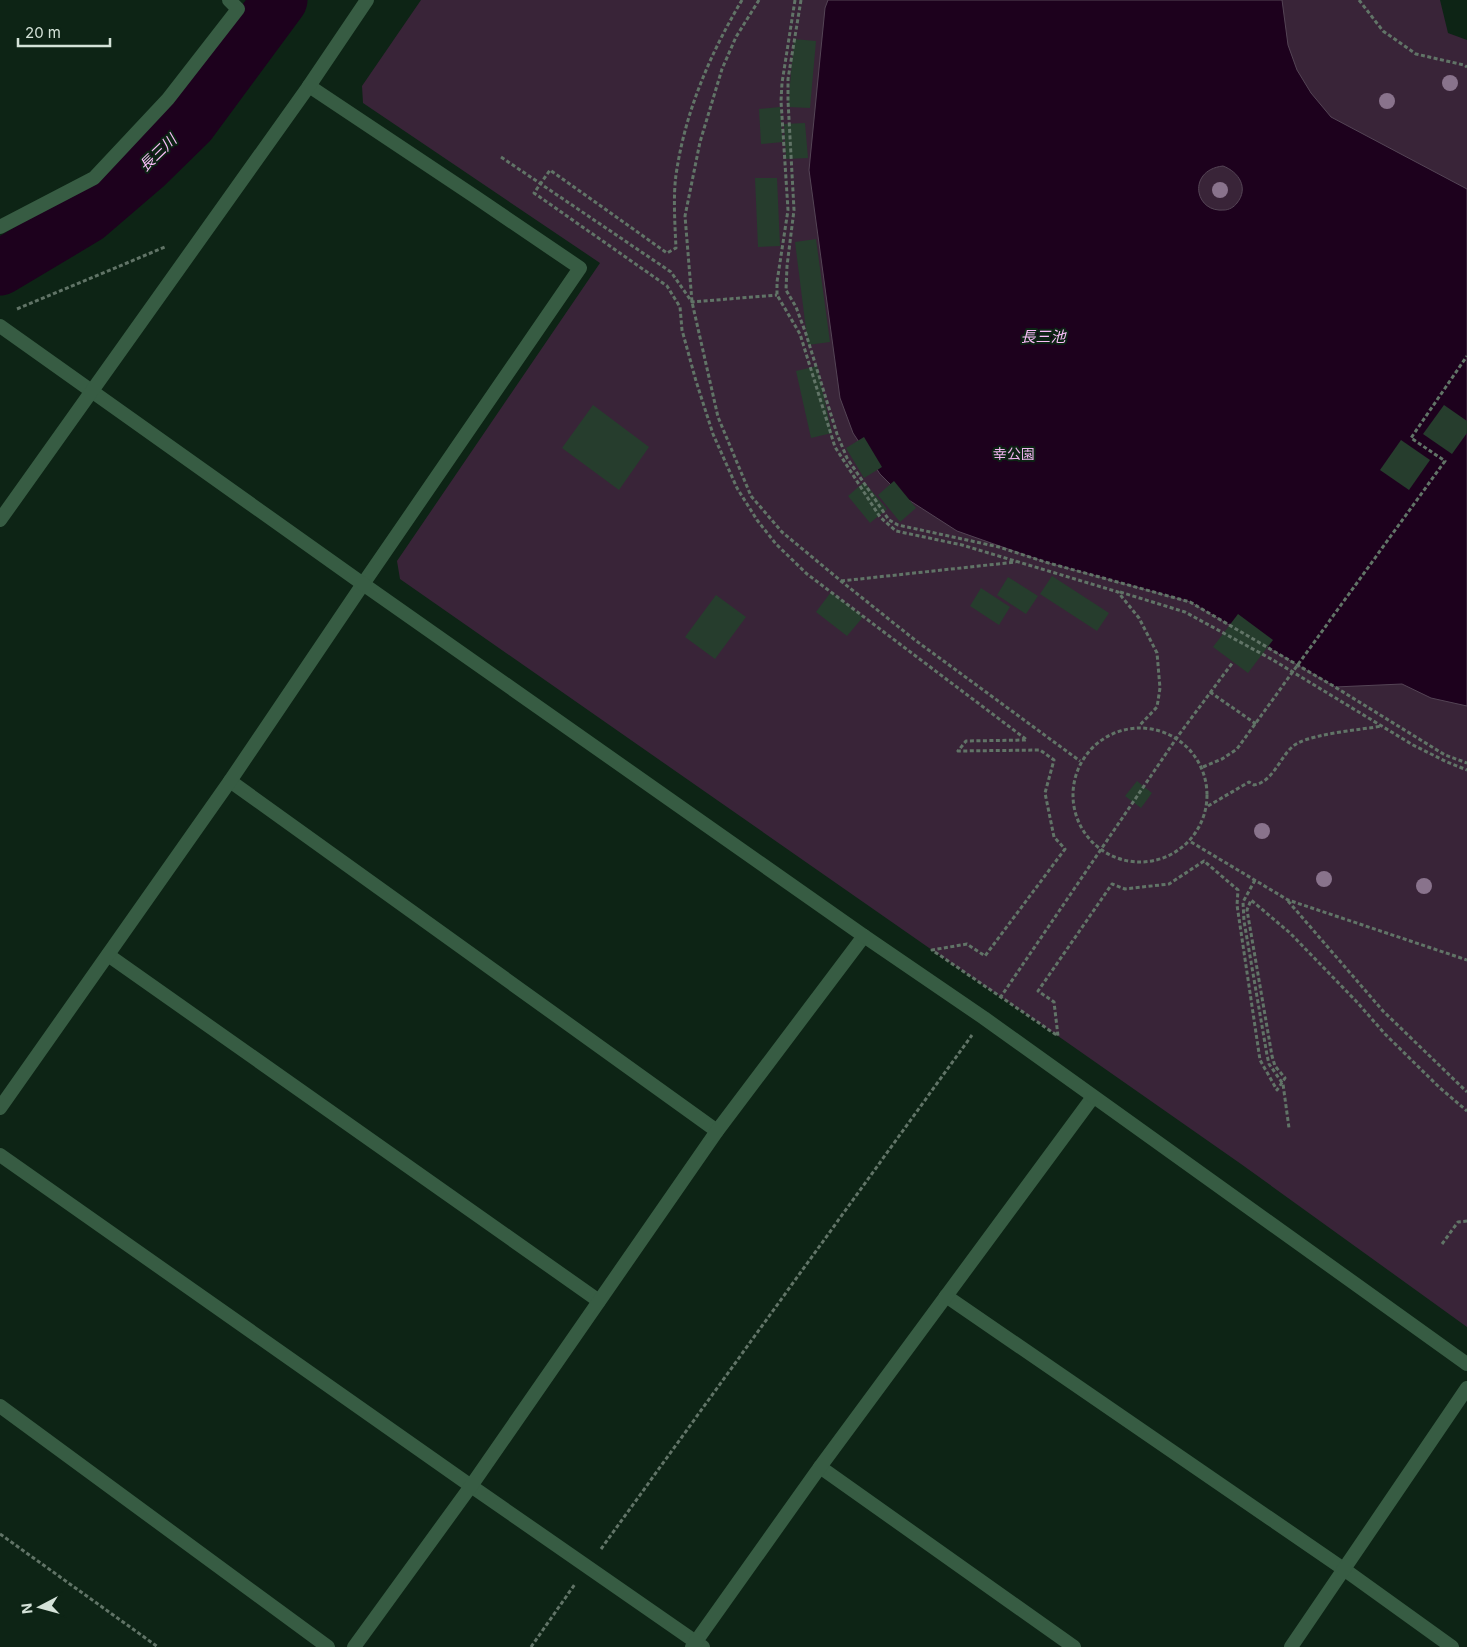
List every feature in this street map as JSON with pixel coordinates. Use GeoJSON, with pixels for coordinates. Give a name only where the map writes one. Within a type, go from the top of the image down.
{"type":"FeatureCollection","features":[{"type":"Feature","properties":{"kind":"street"},"geometry":{"type":"LineString","coordinates":[[0,227],[94,178],[168,99],[238,10],[229,0]]}},
{"type":"Feature","properties":{"kind":"street"},"geometry":{"type":"LineString","coordinates":[[0,520],[93,392],[309,86],[367,0]]}},
{"type":"Feature","properties":{"kind":"street"},"geometry":{"type":"LineString","coordinates":[[0,1108],[230,781],[580,268],[309,86]]}},
{"type":"Feature","properties":{"kind":"street"},"geometry":{"type":"LineString","coordinates":[[0,326],[363,584],[864,936],[984,1018],[1467,1364]]}},
{"type":"Feature","properties":{"kind":"street"},"geometry":{"type":"LineString","coordinates":[[230,781],[717,1131]]}},
{"type":"Feature","properties":{"kind":"street"},"geometry":{"type":"LineString","coordinates":[[354,1647],[471,1486],[717,1131],[864,936]]}},
{"type":"Feature","properties":{"kind":"street"},"geometry":{"type":"LineString","coordinates":[[108,954],[599,1301]]}},
{"type":"Feature","properties":{"kind":"street"},"geometry":{"type":"LineString","coordinates":[[0,1155],[697,1645],[820,1467],[1092,1096]]}},
{"type":"Feature","properties":{"kind":"street"},"geometry":{"type":"LineString","coordinates":[[946,1296],[1345,1570],[1452,1647]]}},
{"type":"Feature","properties":{"kind":"street"},"geometry":{"type":"LineString","coordinates":[[1291,1647],[1467,1388]]}},
{"type":"Feature","properties":{"kind":"street"},"geometry":{"type":"LineString","coordinates":[[0,1406],[328,1647]]}},
{"type":"Feature","properties":{"kind":"street"},"geometry":{"type":"LineString","coordinates":[[820,1467],[1074,1647]]}},
{"type":"Feature","properties":{"kind":"path"},"geometry":{"type":"LineString","coordinates":[[742,0],[723,32],[704,73],[686,125],[676,177],[676,248],[667,253],[550,170],[534,193],[667,286],[680,307],[682,330],[713,434],[737,488],[757,520],[776,544],[807,574],[1027,740],[966,741],[958,751],[1040,750],[1054,760],[1045,794],[1054,837],[1064,849],[985,956],[967,944],[932,950],[1058,1036],[1054,1002],[1038,991],[1112,884],[1124,889],[1169,884],[1204,861],[1238,890],[1237,905],[1260,1060],[1278,1090],[1285,1078],[1276,1066],[1272,1056],[1247,910],[1251,900],[1290,933],[1385,1034],[1440,1088],[1467,1111]]}},
{"type":"Feature","properties":{"kind":"path"},"geometry":{"type":"LineString","coordinates":[[759,0],[736,37],[722,70],[700,142],[685,216],[692,302],[718,417],[751,496],[782,532],[840,581],[915,640],[1080,761]]}},
{"type":"Feature","properties":{"kind":"path"},"geometry":{"type":"LineString","coordinates":[[795,0],[782,83],[781,101],[788,210],[777,282],[777,295],[800,334],[835,447],[880,517],[896,532],[962,545],[1185,612],[1273,660],[1413,745],[1467,770]]}},
{"type":"Feature","properties":{"kind":"path"},"geometry":{"type":"LineString","coordinates":[[801,0],[788,79],[794,210],[786,290],[796,307],[806,334],[846,458],[889,520],[898,525],[999,547],[1045,562],[1190,602],[1335,687],[1445,755],[1467,763]]}},
{"type":"Feature","properties":{"kind":"path"},"geometry":{"type":"LineString","coordinates":[[1359,0],[1384,31],[1416,54],[1466,66]]}},
{"type":"Feature","properties":{"kind":"path"},"geometry":{"type":"LineString","coordinates":[[501,157],[671,272],[692,302]]}},
{"type":"Feature","properties":{"kind":"path"},"geometry":{"type":"LineString","coordinates":[[9,313],[172,244]]}},
{"type":"Feature","properties":{"kind":"path"},"geometry":{"type":"LineString","coordinates":[[692,302],[777,295]]}},
{"type":"Feature","properties":{"kind":"path"},"geometry":{"type":"LineString","coordinates":[[1204,767],[1238,749],[1445,461],[1411,438],[1467,356]]}},
{"type":"Feature","properties":{"kind":"path"},"geometry":{"type":"LineString","coordinates":[[840,581],[1019,562]]}},
{"type":"Feature","properties":{"kind":"path"},"geometry":{"type":"LineString","coordinates":[[1118,592],[1139,618],[1157,654],[1160,688],[1157,707],[1139,726],[1105,736],[1080,761],[1071,793],[1079,825],[1100,851],[1130,863],[1164,860],[1191,842],[1208,806],[1204,767],[1178,736],[1139,726]]}},
{"type":"Feature","properties":{"kind":"path"},"geometry":{"type":"LineString","coordinates":[[531,1647],[1003,994],[1178,736],[1233,662]]}},
{"type":"Feature","properties":{"kind":"path"},"geometry":{"type":"LineString","coordinates":[[1210,692],[1256,724]]}},
{"type":"Feature","properties":{"kind":"path"},"geometry":{"type":"LineString","coordinates":[[1208,806],[1249,782],[1254,785],[1263,783],[1295,744],[1311,738],[1383,726]]}},
{"type":"Feature","properties":{"kind":"path"},"geometry":{"type":"LineString","coordinates":[[1191,842],[1288,900],[1467,960]]}},
{"type":"Feature","properties":{"kind":"path"},"geometry":{"type":"LineString","coordinates":[[1255,880],[1243,902],[1244,921],[1266,1054],[1269,1064],[1283,1084],[1288,1128]]}},
{"type":"Feature","properties":{"kind":"path"},"geometry":{"type":"LineString","coordinates":[[1288,900],[1384,1011],[1467,1092]]}},
{"type":"Feature","properties":{"kind":"path"},"geometry":{"type":"LineString","coordinates":[[1442,1244],[1458,1222],[1467,1221]]}},
{"type":"Feature","properties":{"kind":"path"},"geometry":{"type":"LineString","coordinates":[[0,1534],[158,1647]]}},
{"type":"Feature","properties":{"kind":"green space","name":"幸公園"},"geometry":{"type":"Polygon","coordinates":[[[421,0],[1440,0],[1448,33],[1467,40],[1467,1327],[1241,1164],[400,579],[397,561],[600,263],[363,103],[362,86],[421,0]]]}},
{"type":"Feature","properties":{"kind":"water","name":"長三池"},"geometry":{"type":"Polygon","coordinates":[[[828,0],[1282,0],[1288,45],[1297,70],[1311,93],[1331,117],[1467,189],[1467,706],[1431,698],[1402,684],[1335,687],[1190,602],[1045,562],[957,531],[901,495],[880,474],[853,433],[840,398],[809,170],[825,8],[828,0]],[[1223,166],[1211,169],[1200,182],[1199,191],[1201,198],[1206,205],[1214,209],[1230,209],[1236,204],[1242,192],[1238,176],[1223,166]]]}},
{"type":"Feature","properties":{"kind":"building"},"geometry":{"type":"Polygon","coordinates":[[[794,39],[816,41],[810,108],[788,107],[794,39]]]}},
{"type":"Feature","properties":{"kind":"building"},"geometry":{"type":"Polygon","coordinates":[[[780,107],[783,142],[761,144],[759,109],[780,107]]]}},
{"type":"Feature","properties":{"kind":"building"},"geometry":{"type":"Polygon","coordinates":[[[805,123],[808,158],[786,159],[784,124],[805,123]]]}},
{"type":"Feature","properties":{"kind":"building"},"geometry":{"type":"Polygon","coordinates":[[[755,178],[777,178],[780,246],[758,247],[755,178]]]}},
{"type":"Feature","properties":{"kind":"building"},"geometry":{"type":"Polygon","coordinates":[[[816,239],[830,342],[808,345],[795,242],[816,239]]]}},
{"type":"Feature","properties":{"kind":"building"},"geometry":{"type":"Polygon","coordinates":[[[817,366],[832,433],[811,438],[796,371],[817,366]]]}},
{"type":"Feature","properties":{"kind":"building"},"geometry":{"type":"Polygon","coordinates":[[[593,405],[649,447],[619,490],[562,448],[593,405]]]}},
{"type":"Feature","properties":{"kind":"building"},"geometry":{"type":"Polygon","coordinates":[[[1444,405],[1467,421],[1467,433],[1452,454],[1423,434],[1444,405]]]}},
{"type":"Feature","properties":{"kind":"building"},"geometry":{"type":"Polygon","coordinates":[[[864,437],[882,467],[864,478],[846,448],[864,437]]]}},
{"type":"Feature","properties":{"kind":"building"},"geometry":{"type":"Polygon","coordinates":[[[1401,440],[1430,460],[1409,490],[1380,470],[1401,440]]]}},
{"type":"Feature","properties":{"kind":"building"},"geometry":{"type":"Polygon","coordinates":[[[894,481],[916,508],[900,522],[878,495],[894,481]]]}},
{"type":"Feature","properties":{"kind":"building"},"geometry":{"type":"Polygon","coordinates":[[[864,482],[887,509],[870,523],[848,496],[864,482]]]}},
{"type":"Feature","properties":{"kind":"building"},"geometry":{"type":"Polygon","coordinates":[[[1052,576],[1109,613],[1097,631],[1040,594],[1052,576]]]}},
{"type":"Feature","properties":{"kind":"building"},"geometry":{"type":"Polygon","coordinates":[[[1008,577],[1038,596],[1026,614],[997,595],[1008,577]]]}},
{"type":"Feature","properties":{"kind":"building"},"geometry":{"type":"Polygon","coordinates":[[[981,588],[1010,607],[999,625],[970,606],[981,588]]]}},
{"type":"Feature","properties":{"kind":"building"},"geometry":{"type":"Polygon","coordinates":[[[831,592],[863,617],[847,636],[816,612],[831,592]]]}},
{"type":"Feature","properties":{"kind":"building"},"geometry":{"type":"Polygon","coordinates":[[[716,595],[746,617],[715,659],[685,637],[716,595]]]}},
{"type":"Feature","properties":{"kind":"building"},"geometry":{"type":"Polygon","coordinates":[[[1238,614],[1273,640],[1248,673],[1213,647],[1238,614]]]}},
{"type":"Feature","properties":{"kind":"building"},"geometry":{"type":"Polygon","coordinates":[[[1137,781],[1152,793],[1141,808],[1125,796],[1137,781]]]}},
{"type":"Feature","properties":{"kind":"waterway","name":"長三川"},"geometry":{"type":"LineString","coordinates":[[0,268],[87,216],[144,167],[190,122],[280,0]]}}]}
